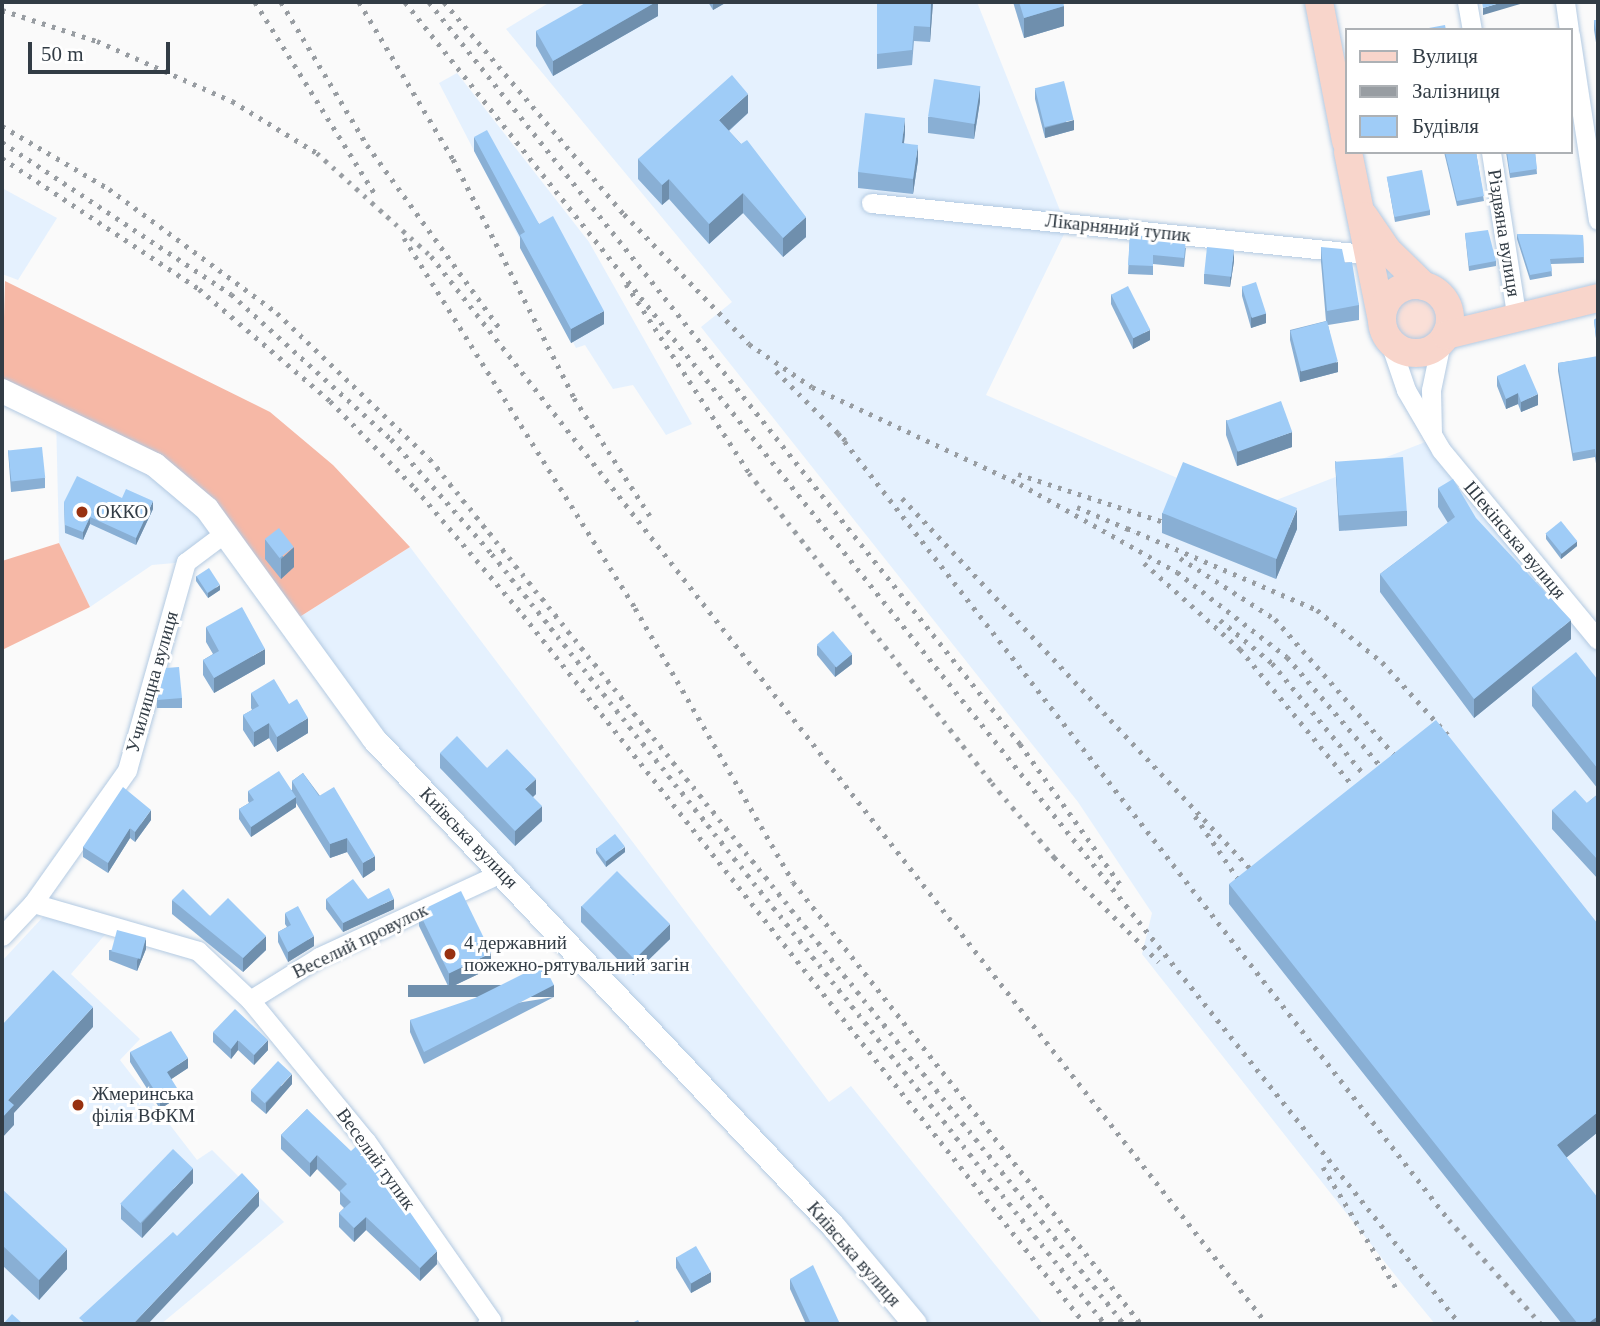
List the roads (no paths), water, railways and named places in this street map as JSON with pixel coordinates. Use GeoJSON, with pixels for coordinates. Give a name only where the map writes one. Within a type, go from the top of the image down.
{"type":"FeatureCollection","features":[{"type":"Feature","properties":{"kind":"main road"},"geometry":{"type":"LineString","coordinates":[[1319,2],[1344,131]]}},
{"type":"Feature","properties":{"kind":"main road","name":"Шекінська вулиця"},"geometry":{"type":"LineString","coordinates":[[1349,154],[1366,254],[1385,329]]}},
{"type":"Feature","properties":{"kind":"main road","name":"Шекінська вулиця"},"geometry":{"type":"LineString","coordinates":[[1359,207],[1387,250],[1432,290]]}},
{"type":"Feature","properties":{"kind":"main road"},"geometry":{"type":"LineString","coordinates":[[1516,314],[1432,290],[1392,296],[1385,329],[1409,352],[1516,314],[1598,298]]}},
{"type":"Feature","properties":{"kind":"main road"},"geometry":{"type":"LineString","coordinates":[[1432,290],[1449,309],[1444,339]]}},
{"type":"Feature","properties":{"kind":"street"},"geometry":{"type":"LineString","coordinates":[[1467,2],[1472,28]]}},
{"type":"Feature","properties":{"kind":"street"},"geometry":{"type":"LineString","coordinates":[[1565,2],[1569,28]]}},
{"type":"Feature","properties":{"kind":"street"},"geometry":{"type":"LineString","coordinates":[[1572,45],[1598,220]]}},
{"type":"Feature","properties":{"kind":"street","name":"Різдвяна вулиця"},"geometry":{"type":"LineString","coordinates":[[1491,154],[1516,314]]}},
{"type":"Feature","properties":{"kind":"street","name":"Лікарняний тупик"},"geometry":{"type":"LineString","coordinates":[[871,203],[1366,254]]}},
{"type":"Feature","properties":{"kind":"street","name":"Шекінська вулиця"},"geometry":{"type":"LineString","coordinates":[[1385,329],[1433,439],[1598,640]]}},
{"type":"Feature","properties":{"kind":"street"},"geometry":{"type":"LineString","coordinates":[[1433,439],[1432,390],[1444,339]]}},
{"type":"Feature","properties":{"kind":"street","name":"Київська вулиця"},"geometry":{"type":"LineString","coordinates":[[2,391],[155,465],[226,532],[368,732],[503,872],[834,1227],[915,1324]]}},
{"type":"Feature","properties":{"kind":"street","name":"Училищна вулиця"},"geometry":{"type":"LineString","coordinates":[[2,936],[33,903],[127,770],[186,562],[226,532]]}},
{"type":"Feature","properties":{"kind":"street","name":"Веселий провулок"},"geometry":{"type":"LineString","coordinates":[[250,1000],[319,957],[503,872]]}},
{"type":"Feature","properties":{"kind":"street"},"geometry":{"type":"LineString","coordinates":[[33,903],[198,951],[250,1000]]}},
{"type":"Feature","properties":{"kind":"street","name":"Веселий тупик"},"geometry":{"type":"LineString","coordinates":[[250,1000],[366,1141],[491,1320],[486,1324]]}},
{"type":"Feature","properties":{"kind":"railway"},"geometry":{"type":"LineString","coordinates":[[255,2],[377,197]]}},
{"type":"Feature","properties":{"kind":"railway"},"geometry":{"type":"LineString","coordinates":[[281,2],[367,145],[501,330]]}},
{"type":"Feature","properties":{"kind":"railway"},"geometry":{"type":"LineString","coordinates":[[359,2],[453,159],[574,398],[650,516]]}},
{"type":"Feature","properties":{"kind":"railway"},"geometry":{"type":"LineString","coordinates":[[405,2],[1460,1324]]}},
{"type":"Feature","properties":{"kind":"railway"},"geometry":{"type":"LineString","coordinates":[[429,2],[1020,744],[1120,884]]}},
{"type":"Feature","properties":{"kind":"railway"},"geometry":{"type":"LineString","coordinates":[[444,2],[624,214],[749,344],[812,387],[1020,484],[1177,572],[1287,657],[1389,776]]}},
{"type":"Feature","properties":{"kind":"railway"},"geometry":{"type":"LineString","coordinates":[[2,10],[97,41],[232,101],[317,153],[431,256],[1267,1324]]}},
{"type":"Feature","properties":{"kind":"railway"},"geometry":{"type":"LineString","coordinates":[[2,126],[109,189],[277,313],[430,459],[1124,1324]]}},
{"type":"Feature","properties":{"kind":"railway"},"geometry":{"type":"LineString","coordinates":[[2,142],[231,294],[391,439],[492,554],[1105,1324]]}},
{"type":"Feature","properties":{"kind":"railway"},"geometry":{"type":"LineString","coordinates":[[2,158],[199,289],[330,401],[415,488],[523,615],[1085,1324]]}},
{"type":"Feature","properties":{"kind":"railway"},"geometry":{"type":"LineString","coordinates":[[404,238],[635,608],[793,882],[1141,1324]]}},
{"type":"Feature","properties":{"kind":"railway"},"geometry":{"type":"LineString","coordinates":[[626,284],[749,473],[992,783],[1054,857],[1159,962]]}},
{"type":"Feature","properties":{"kind":"railway"},"geometry":{"type":"LineString","coordinates":[[776,371],[845,440]]}},
{"type":"Feature","properties":{"kind":"railway"},"geometry":{"type":"LineString","coordinates":[[838,433],[1449,1220],[1541,1324]]}},
{"type":"Feature","properties":{"kind":"railway"},"geometry":{"type":"LineString","coordinates":[[1018,474],[1167,523]]}},
{"type":"Feature","properties":{"kind":"railway"},"geometry":{"type":"LineString","coordinates":[[902,498],[1260,879]]}},
{"type":"Feature","properties":{"kind":"railway"},"geometry":{"type":"LineString","coordinates":[[1077,507],[1135,532]]}},
{"type":"Feature","properties":{"kind":"railway"},"geometry":{"type":"LineString","coordinates":[[1127,528],[1317,610],[1382,662],[1448,735]]}},
{"type":"Feature","properties":{"kind":"railway"},"geometry":{"type":"LineString","coordinates":[[1180,558],[1275,619],[1404,766]]}},
{"type":"Feature","properties":{"kind":"railway"},"geometry":{"type":"LineString","coordinates":[[1144,563],[1240,649],[1363,798]]}},
{"type":"Feature","properties":{"kind":"railway"},"geometry":{"type":"LineString","coordinates":[[1220,620],[1272,663],[1375,788]]}},
{"type":"Feature","properties":{"kind":"railway"},"geometry":{"type":"LineString","coordinates":[[1195,816],[1245,889]]}},
{"type":"Feature","properties":{"kind":"railway"},"geometry":{"type":"LineString","coordinates":[[1323,1167],[1396,1288]]}},
{"type":"Feature","properties":{"kind":"place","name":"ОККО"},"geometry":{"type":"Point","coordinates":[82,512]}},
{"type":"Feature","properties":{"kind":"place","name":"4 державний пожежно-рятувальний загін"},"geometry":{"type":"Point","coordinates":[450,954]}},
{"type":"Feature","properties":{"kind":"place","name":"Жмеринська філія ВФКМ"},"geometry":{"type":"Point","coordinates":[78,1105]}}]}
